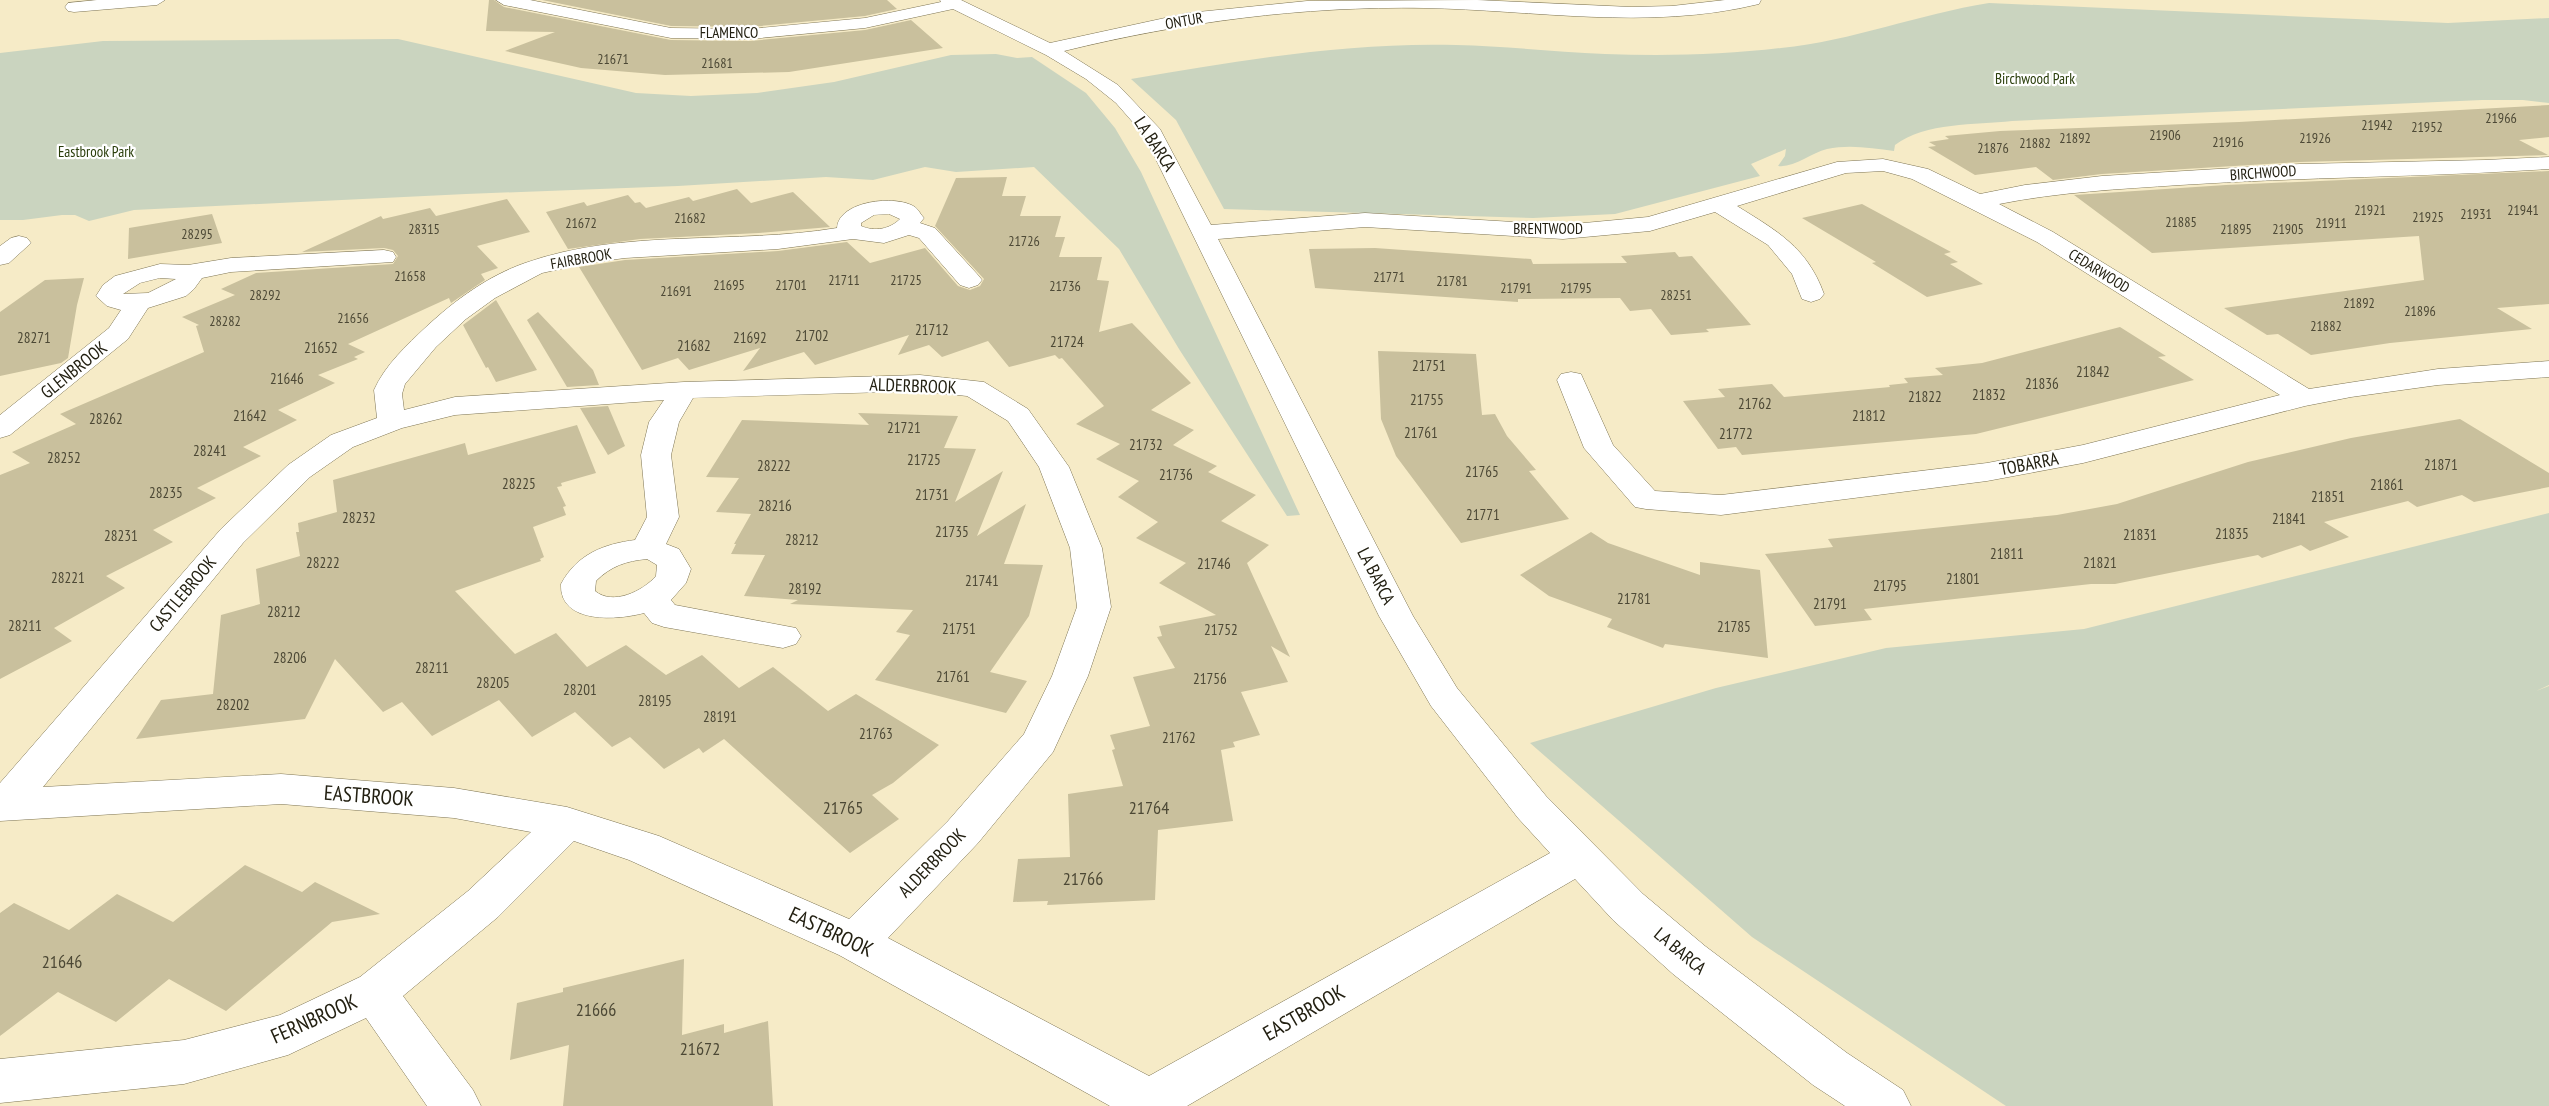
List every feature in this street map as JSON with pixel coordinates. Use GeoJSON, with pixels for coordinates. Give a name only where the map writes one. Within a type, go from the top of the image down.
{"type":"FeatureCollection","features":[{"type":"Feature","properties":{"kind":"street"},"geometry":{"type":"LineString","coordinates":[[74,7],[157,0]]}},
{"type":"Feature","properties":{"kind":"street","name":"FLAMENCO"},"geometry":{"type":"LineString","coordinates":[[504,0],[671,33],[750,34],[865,23],[951,2]]}},
{"type":"Feature","properties":{"kind":"street","name":"ONTUR"},"geometry":{"type":"LineString","coordinates":[[1048,49],[1142,28],[1235,12],[1301,7],[1426,3],[1636,12],[1685,10],[1752,0]]}},
{"type":"Feature","properties":{"kind":"street","name":"LA BARCA"},"geometry":{"type":"LineString","coordinates":[[951,2],[1048,49],[1110,88],[1134,110],[1153,133],[1396,616],[1444,697],[1532,807],[1628,907],[1689,960],[1830,1069],[1886,1106]]}},
{"type":"Feature","properties":{"kind":"street","name":"BIRCHWOOD"},"geometry":{"type":"LineString","coordinates":[[1977,201],[2025,192],[2102,183],[2300,171],[2485,167],[2549,163]]}},
{"type":"Feature","properties":{"kind":"street","name":"BRENTWOOD"},"geometry":{"type":"LineString","coordinates":[[1204,232],[1365,220],[1563,232],[1650,224],[1845,167],[1883,165]]}},
{"type":"Feature","properties":{"kind":"street","name":"CEDARWOOD"},"geometry":{"type":"LineString","coordinates":[[1883,165],[1920,174],[2045,237],[2304,398]]}},
{"type":"Feature","properties":{"kind":"street"},"geometry":{"type":"LineString","coordinates":[[1718,204],[1776,240],[1804,273],[1811,294]]}},
{"type":"Feature","properties":{"kind":"street","name":"FAIRBROOK"},"geometry":{"type":"LineString","coordinates":[[392,422],[388,391],[413,354],[453,315],[497,286],[548,264],[604,253],[818,240],[854,232],[849,229],[849,220],[860,212],[879,208],[906,211],[912,218],[907,227],[927,234],[969,280]]}},
{"type":"Feature","properties":{"kind":"street"},"geometry":{"type":"LineString","coordinates":[[0,258],[19,243]]}},
{"type":"Feature","properties":{"kind":"street","name":"GLENBROOK"},"geometry":{"type":"LineString","coordinates":[[0,429],[119,333],[139,302],[127,303],[111,300],[110,291],[124,281],[147,273],[171,270],[187,273],[231,265],[384,257]]}},
{"type":"Feature","properties":{"kind":"street","name":"TOBARRA"},"geometry":{"type":"LineString","coordinates":[[1571,380],[1599,448],[1646,500],[1721,505],[1998,470],[2083,454],[2304,398],[2438,377],[2549,369]]}},
{"type":"Feature","properties":{"kind":"street","name":"ALDERBROOK"},"geometry":{"type":"LineString","coordinates":[[392,422],[455,406],[684,390],[920,382],[974,388],[1018,415],[1054,467],[1086,548],[1094,607],[1070,676],[1039,742],[963,832],[855,942]]}},
{"type":"Feature","properties":{"kind":"street"},"geometry":{"type":"LineString","coordinates":[[647,549],[663,517],[656,455],[664,422],[684,390]]}},
{"type":"Feature","properties":{"kind":"street","name":"CASTLEBROOK"},"geometry":{"type":"LineString","coordinates":[[2,805],[232,536],[299,471],[342,441],[392,422]]}},
{"type":"Feature","properties":{"kind":"street"},"geometry":{"type":"LineString","coordinates":[[647,549],[659,551],[669,556],[674,563],[674,572],[671,581],[651,598],[620,608],[593,606],[583,601],[578,594],[578,585],[582,576],[597,563],[617,553],[647,549]]}},
{"type":"Feature","properties":{"kind":"street"},"geometry":{"type":"LineString","coordinates":[[651,598],[664,615],[783,636]]}},
{"type":"Feature","properties":{"kind":"street","name":"EASTBROOK"},"geometry":{"type":"LineString","coordinates":[[2,805],[281,789],[454,803],[567,822],[644,848],[855,942],[1149,1102],[1578,857]]}},
{"type":"Feature","properties":{"kind":"street","name":"FERNBROOK"},"geometry":{"type":"LineString","coordinates":[[0,1081],[184,1062],[288,1034],[376,991],[483,904],[567,822]]}},
{"type":"Feature","properties":{"kind":"street"},"geometry":{"type":"LineString","coordinates":[[376,991],[388,1014],[456,1106]]}},
{"type":"Feature","properties":{"kind":"green space","name":"Birchwood Park"},"geometry":{"type":"Polygon","coordinates":[[[1989,3],[2448,23],[2549,18],[2549,103],[2523,100],[2482,100],[2012,121],[1951,126],[1921,132],[1907,138],[1895,145],[1894,151],[1861,147],[1827,149],[1796,163],[1778,166],[1785,156],[1786,149],[1751,164],[1760,176],[1615,214],[1533,218],[1224,209],[1176,120],[1131,79],[1293,54],[1415,45],[1649,55],[1716,54],[1834,40],[1989,3]]]}},
{"type":"Feature","properties":{"kind":"green space","name":"Eastbrook Park"},"geometry":{"type":"Polygon","coordinates":[[[398,39],[636,93],[691,96],[757,93],[834,82],[951,55],[996,54],[1017,58],[1032,57],[1086,93],[1115,128],[1141,172],[1300,515],[1287,516],[1179,349],[1119,249],[1034,167],[956,172],[925,167],[873,180],[826,177],[678,186],[134,210],[89,221],[75,215],[0,220],[0,53],[103,41],[398,39]]]}},
{"type":"Feature","properties":{"kind":"green space"},"geometry":{"type":"Polygon","coordinates":[[[2549,513],[2549,685],[2536,691],[2549,686],[2549,1106],[2006,1106],[1752,937],[1530,743],[1716,688],[1886,648],[2084,629],[2549,513]]]}},
{"type":"Feature","properties":{"kind":"building"},"geometry":{"type":"Polygon","coordinates":[[[489,0],[494,0],[504,7],[671,40],[750,41],[865,30],[911,20],[943,48],[789,72],[665,75],[581,68],[505,51],[555,32],[486,31],[489,0]]]}},
{"type":"Feature","properties":{"kind":"building"},"geometry":{"type":"Polygon","coordinates":[[[542,0],[887,0],[897,9],[865,16],[750,27],[671,26],[542,0]]]}},
{"type":"Feature","properties":{"kind":"building"},"geometry":{"type":"Polygon","coordinates":[[[2549,105],[2549,137],[2519,140],[2548,155],[2300,162],[2102,174],[2053,180],[2036,167],[1975,175],[1928,147],[1936,146],[1929,142],[1949,139],[1945,136],[2000,131],[2239,122],[2549,105]]]}},
{"type":"Feature","properties":{"kind":"building"},"geometry":{"type":"Polygon","coordinates":[[[2549,171],[2549,304],[2497,308],[2532,329],[2390,343],[2311,355],[2278,334],[2267,335],[2224,308],[2424,280],[2419,236],[2152,253],[2074,195],[2226,185],[2549,171]]]}},
{"type":"Feature","properties":{"kind":"building"},"geometry":{"type":"Polygon","coordinates":[[[1007,177],[1002,196],[1026,196],[1020,216],[1061,216],[1055,237],[1065,237],[1059,257],[1102,257],[1097,280],[1109,281],[1099,332],[1132,323],[1191,383],[1151,410],[1194,430],[1173,445],[1217,466],[1208,472],[1256,495],[1221,521],[1269,545],[1247,563],[1290,657],[1271,646],[1288,682],[1241,692],[1260,735],[1233,742],[1235,747],[1221,750],[1233,821],[1158,830],[1155,900],[1047,905],[1048,901],[1013,902],[1018,859],[1070,857],[1068,794],[1123,786],[1110,735],[1150,726],[1133,677],[1175,668],[1157,637],[1162,636],[1159,626],[1216,615],[1159,583],[1186,563],[1136,538],[1158,522],[1118,497],[1139,481],[1096,459],[1120,444],[1076,424],[1104,406],[1062,358],[1059,359],[1055,355],[1009,367],[988,341],[942,357],[929,345],[898,355],[909,335],[815,365],[804,352],[743,371],[760,348],[689,370],[678,358],[642,370],[579,267],[625,260],[778,251],[847,242],[870,263],[925,248],[958,286],[970,290],[980,286],[984,279],[935,226],[956,178],[1007,177]]]}},
{"type":"Feature","properties":{"kind":"building"},"geometry":{"type":"Polygon","coordinates":[[[737,189],[751,203],[793,192],[830,227],[640,239],[568,249],[546,212],[584,202],[587,206],[628,195],[635,203],[640,202],[646,208],[689,197],[693,201],[737,189]]]}},
{"type":"Feature","properties":{"kind":"building"},"geometry":{"type":"Polygon","coordinates":[[[507,199],[530,232],[477,246],[498,268],[481,274],[485,280],[451,303],[449,298],[348,344],[365,352],[354,357],[358,359],[318,375],[335,383],[278,410],[297,420],[243,447],[261,456],[197,488],[216,498],[153,530],[173,542],[106,576],[125,588],[54,628],[72,641],[0,679],[0,475],[30,463],[12,452],[76,424],[60,414],[204,352],[196,326],[199,325],[182,317],[235,295],[221,289],[256,273],[393,264],[398,256],[393,250],[384,248],[302,252],[381,216],[383,219],[430,208],[436,216],[507,199]]]}},
{"type":"Feature","properties":{"kind":"building"},"geometry":{"type":"Polygon","coordinates":[[[1862,204],[1951,252],[1944,254],[1958,262],[1950,264],[1983,284],[1927,297],[1872,263],[1876,262],[1802,218],[1862,204]]]}},
{"type":"Feature","properties":{"kind":"building"},"geometry":{"type":"Polygon","coordinates":[[[212,214],[222,243],[128,259],[129,228],[212,214]]]}},
{"type":"Feature","properties":{"kind":"building"},"geometry":{"type":"Polygon","coordinates":[[[1375,248],[1531,259],[1533,264],[1627,263],[1621,256],[1675,252],[1679,257],[1692,256],[1751,325],[1671,335],[1651,309],[1630,311],[1620,298],[1518,299],[1518,302],[1315,288],[1309,249],[1375,248]]]}},
{"type":"Feature","properties":{"kind":"building"},"geometry":{"type":"Polygon","coordinates":[[[84,278],[68,358],[61,363],[0,376],[0,312],[45,280],[84,278]]]}},
{"type":"Feature","properties":{"kind":"building"},"geometry":{"type":"Polygon","coordinates":[[[496,300],[537,370],[496,382],[463,325],[496,300]]]}},
{"type":"Feature","properties":{"kind":"building"},"geometry":{"type":"Polygon","coordinates":[[[538,312],[593,370],[599,385],[567,387],[527,320],[538,312]]]}},
{"type":"Feature","properties":{"kind":"building"},"geometry":{"type":"Polygon","coordinates":[[[2120,327],[2166,356],[2158,357],[2194,380],[1976,434],[1742,455],[1736,447],[1718,449],[1683,401],[1725,397],[1718,389],[1772,384],[1784,397],[1890,387],[1889,385],[1908,383],[1904,378],[1943,375],[1935,368],[1982,363],[2120,327]]]}},
{"type":"Feature","properties":{"kind":"building"},"geometry":{"type":"Polygon","coordinates":[[[1378,351],[1476,354],[1482,415],[1495,414],[1507,436],[1536,470],[1529,471],[1569,519],[1461,543],[1396,456],[1381,419],[1378,351]]]}},
{"type":"Feature","properties":{"kind":"building"},"geometry":{"type":"Polygon","coordinates":[[[608,406],[625,446],[608,455],[580,408],[608,406]]]}},
{"type":"Feature","properties":{"kind":"building"},"geometry":{"type":"Polygon","coordinates":[[[858,413],[958,416],[944,448],[976,449],[955,502],[1003,471],[977,536],[1026,504],[1004,564],[1043,565],[1029,616],[990,672],[1027,681],[1006,713],[875,680],[910,635],[896,632],[913,610],[790,604],[798,600],[744,596],[765,555],[731,554],[751,514],[716,512],[739,478],[706,477],[742,420],[869,425],[858,413]]]}},
{"type":"Feature","properties":{"kind":"building"},"geometry":{"type":"Polygon","coordinates":[[[2460,419],[2549,473],[2549,487],[2474,502],[2462,495],[2417,507],[2408,501],[2324,522],[2349,537],[2310,551],[2301,545],[2262,558],[2258,555],[2115,584],[2091,584],[1864,609],[1872,620],[1815,626],[1765,554],[1833,547],[1828,539],[2057,515],[2117,504],[2248,462],[2351,438],[2460,419]]]}},
{"type":"Feature","properties":{"kind":"building"},"geometry":{"type":"Polygon","coordinates":[[[577,425],[596,473],[561,483],[562,486],[557,487],[566,506],[563,507],[566,515],[533,527],[544,557],[540,559],[541,561],[455,591],[515,654],[556,633],[587,667],[626,645],[666,675],[702,655],[739,688],[773,667],[828,711],[856,694],[939,745],[893,783],[872,795],[899,819],[850,853],[724,739],[703,753],[699,748],[664,769],[630,737],[612,747],[575,712],[532,737],[499,700],[432,736],[402,702],[383,712],[335,659],[305,719],[136,739],[161,700],[213,694],[221,615],[260,604],[256,569],[300,556],[296,532],[299,532],[298,523],[337,512],[333,480],[465,443],[468,455],[577,425]]]}},
{"type":"Feature","properties":{"kind":"building"},"geometry":{"type":"Polygon","coordinates":[[[1591,532],[1608,543],[1700,575],[1700,562],[1760,570],[1768,658],[1665,644],[1663,648],[1607,627],[1612,619],[1549,596],[1520,575],[1591,532]]]}},
{"type":"Feature","properties":{"kind":"building"},"geometry":{"type":"Polygon","coordinates":[[[245,865],[302,892],[315,882],[380,914],[332,922],[226,1011],[169,979],[116,1022],[58,992],[0,1036],[0,913],[14,903],[69,930],[117,894],[173,922],[245,865]]]}},
{"type":"Feature","properties":{"kind":"building"},"geometry":{"type":"Polygon","coordinates":[[[684,959],[682,1035],[724,1024],[724,1033],[768,1021],[773,1106],[563,1106],[569,1045],[510,1060],[517,1003],[563,992],[563,988],[684,959]]]}}]}
